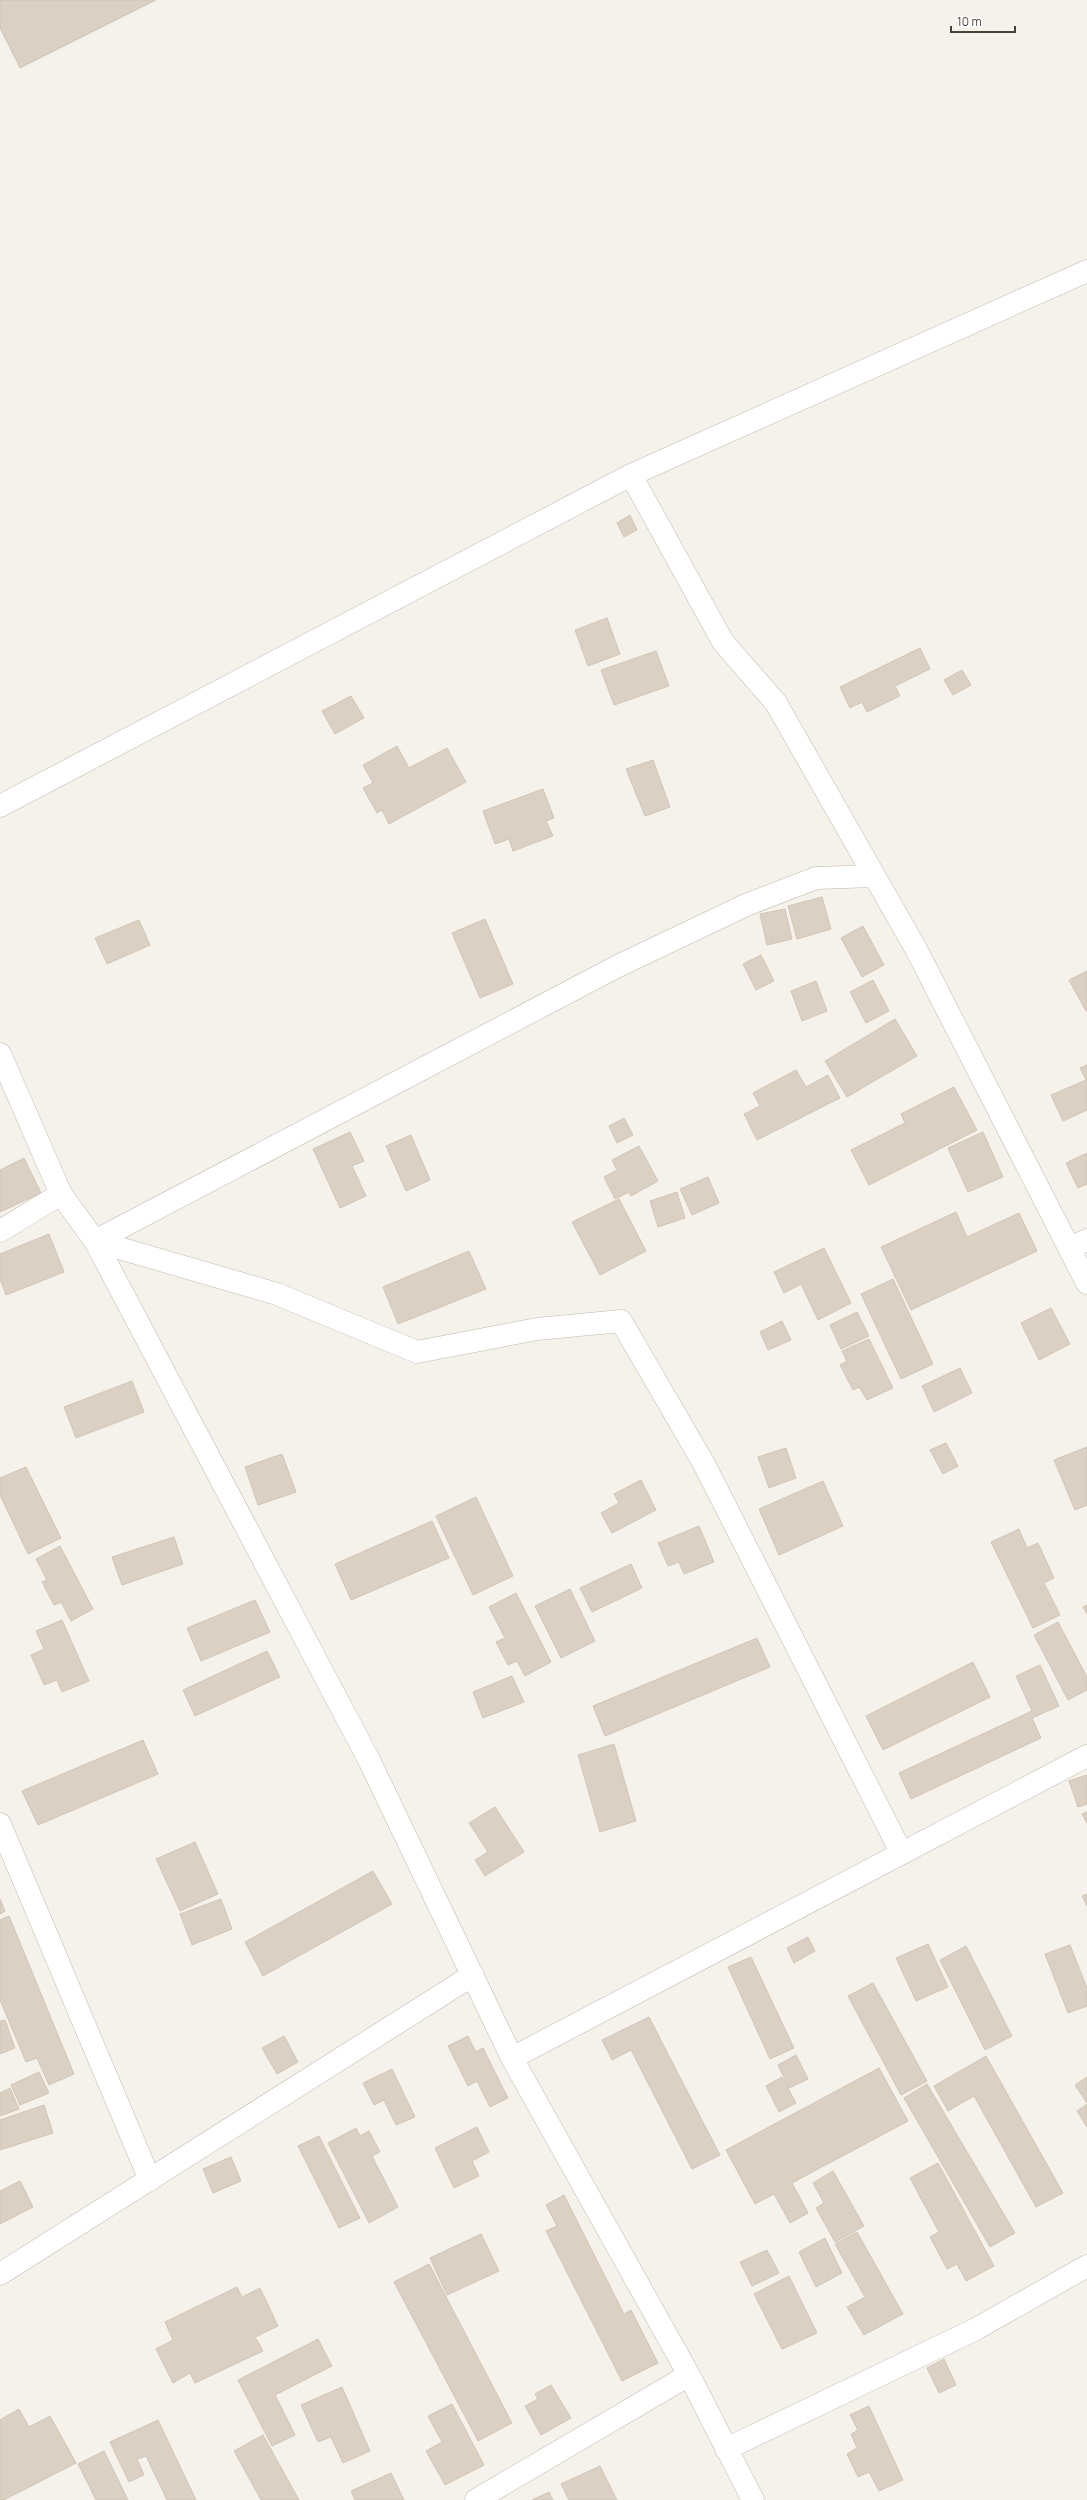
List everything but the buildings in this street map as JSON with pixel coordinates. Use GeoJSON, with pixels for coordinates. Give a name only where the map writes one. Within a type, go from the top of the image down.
{"type":"FeatureCollection","features":[{"type":"Feature","properties":{"kind":"street"},"geometry":{"type":"LineString","coordinates":[[0,806],[631,475],[1087,271]]}},
{"type":"Feature","properties":{"kind":"street"},"geometry":{"type":"LineString","coordinates":[[631,475],[723,642],[776,703],[916,949],[1078,1244],[1087,1283]]}},
{"type":"Feature","properties":{"kind":"street"},"geometry":{"type":"LineString","coordinates":[[95,1241],[618,966],[746,904],[816,878],[874,876]]}},
{"type":"Feature","properties":{"kind":"street"},"geometry":{"type":"LineString","coordinates":[[0,1054],[61,1194],[95,1241],[370,1760],[512,2058],[689,2376],[753,2500]]}},
{"type":"Feature","properties":{"kind":"street"},"geometry":{"type":"LineString","coordinates":[[0,1231],[61,1194]]}},
{"type":"Feature","properties":{"kind":"street"},"geometry":{"type":"LineString","coordinates":[[95,1241],[277,1294],[417,1352],[537,1329],[621,1321],[704,1464],[901,1852]]}},
{"type":"Feature","properties":{"kind":"street"},"geometry":{"type":"LineString","coordinates":[[512,2058],[901,1852],[1087,1756]]}},
{"type":"Feature","properties":{"kind":"street"},"geometry":{"type":"LineString","coordinates":[[0,1824],[150,2180]]}},
{"type":"Feature","properties":{"kind":"street"},"geometry":{"type":"LineString","coordinates":[[0,2274],[473,1975]]}},
{"type":"Feature","properties":{"kind":"street"},"geometry":{"type":"LineString","coordinates":[[726,2449],[976,2329],[1087,2266]]}},
{"type":"Feature","properties":{"kind":"street"},"geometry":{"type":"LineString","coordinates":[[476,2500],[689,2376]]}}]}
